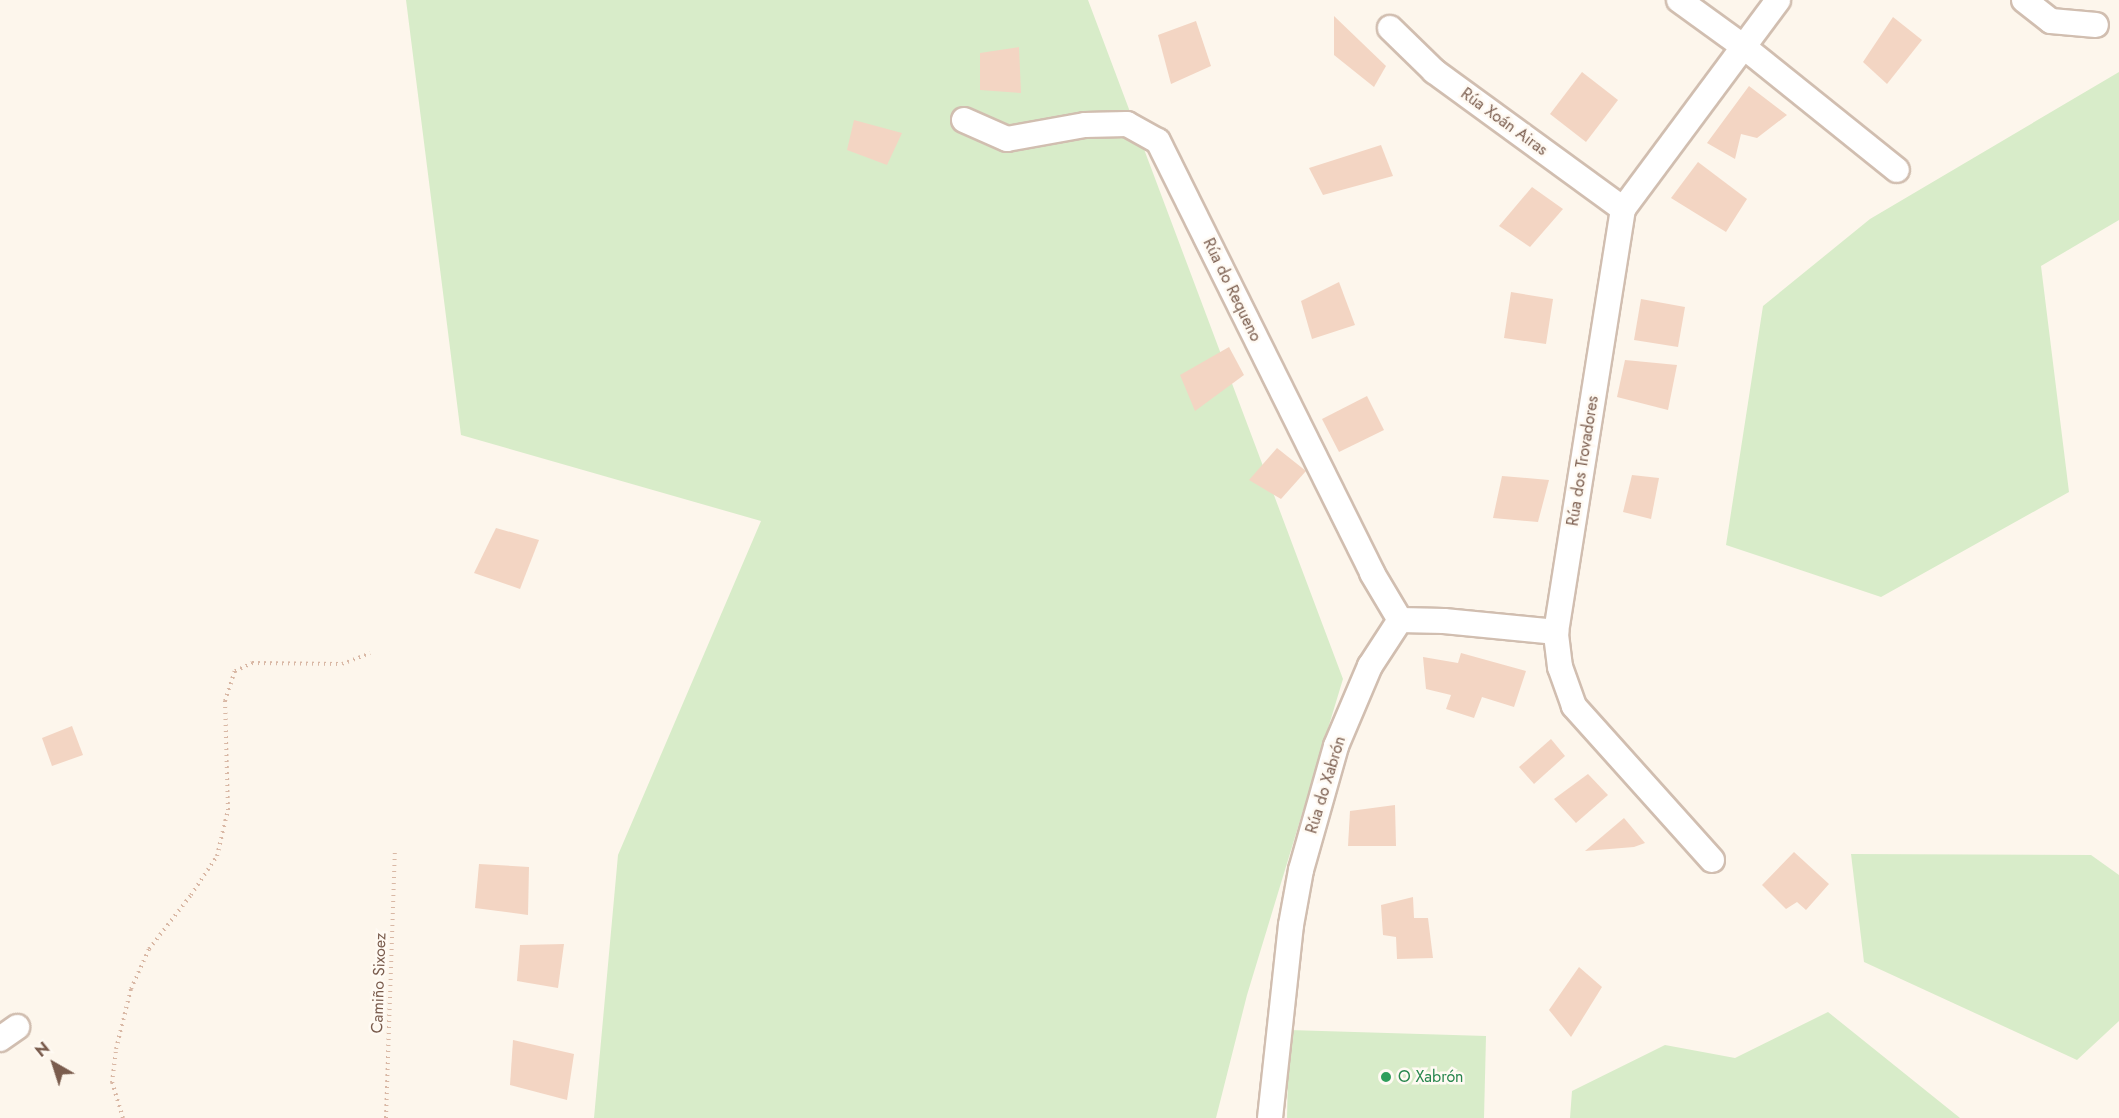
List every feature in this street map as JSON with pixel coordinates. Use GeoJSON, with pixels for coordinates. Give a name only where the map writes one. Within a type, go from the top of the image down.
{"type":"FeatureCollection","features":[{"type":"Feature","properties":{"kind":"street"},"geometry":{"type":"LineString","coordinates":[[1679,0],[1744,47],[1896,170]]}},
{"type":"Feature","properties":{"kind":"street","name":"Rúa dos Trovadores"},"geometry":{"type":"LineString","coordinates":[[1712,860],[1574,706],[1560,667],[1556,632],[1623,209],[1778,0]]}},
{"type":"Feature","properties":{"kind":"street"},"geometry":{"type":"LineString","coordinates":[[2024,0],[2051,21],[2096,25]]}},
{"type":"Feature","properties":{"kind":"street","name":"Rúa Xoán Airas"},"geometry":{"type":"LineString","coordinates":[[1390,28],[1434,71],[1623,209]]}},
{"type":"Feature","properties":{"kind":"street","name":"Rúa do Requeno"},"geometry":{"type":"LineString","coordinates":[[964,120],[1007,139],[1085,125],[1128,124],[1158,141],[1372,573],[1400,620]]}},
{"type":"Feature","properties":{"kind":"street"},"geometry":{"type":"LineString","coordinates":[[1400,620],[1444,621],[1556,632]]}},
{"type":"Feature","properties":{"kind":"street","name":"Rúa do Xabrón"},"geometry":{"type":"LineString","coordinates":[[1270,1118],[1291,925],[1301,870],[1336,746],[1370,666],[1400,620]]}},
{"type":"Feature","properties":{"kind":"path"},"geometry":{"type":"LineString","coordinates":[[123,1118],[112,1083],[116,1049],[130,989],[149,949],[191,895],[217,856],[228,810],[225,701],[235,671],[252,663],[342,664],[370,653]]}},
{"type":"Feature","properties":{"kind":"path","name":"Camiño Sixoez"},"geometry":{"type":"LineString","coordinates":[[386,1118],[395,850]]}},
{"type":"Feature","properties":{"kind":"green space"},"geometry":{"type":"Polygon","coordinates":[[[406,0],[1088,0],[1343,679],[1247,995],[1216,1118],[594,1118],[618,855],[761,521],[461,435],[406,0]]]}},
{"type":"Feature","properties":{"kind":"green space"},"geometry":{"type":"Polygon","coordinates":[[[2119,72],[2119,220],[2041,266],[2069,492],[1881,597],[1726,545],[1763,306],[1870,219],[2119,72]]]}},
{"type":"Feature","properties":{"kind":"green space"},"geometry":{"type":"Polygon","coordinates":[[[1851,854],[2091,855],[2119,875],[2119,1021],[2077,1060],[1864,962],[1851,854]]]}},
{"type":"Feature","properties":{"kind":"green space"},"geometry":{"type":"Polygon","coordinates":[[[1828,1012],[1960,1118],[1570,1118],[1572,1091],[1665,1045],[1735,1058],[1828,1012]]]}},
{"type":"Feature","properties":{"kind":"green space","name":"O Xabrón"},"geometry":{"type":"Polygon","coordinates":[[[1289,1030],[1486,1036],[1484,1118],[1287,1118],[1289,1030]]]}},
{"type":"Feature","properties":{"kind":"building"},"geometry":{"type":"Polygon","coordinates":[[[1334,16],[1386,66],[1374,87],[1334,55],[1334,16]]]}},
{"type":"Feature","properties":{"kind":"building"},"geometry":{"type":"Polygon","coordinates":[[[1893,17],[1922,40],[1887,84],[1863,62],[1893,17]]]}},
{"type":"Feature","properties":{"kind":"building"},"geometry":{"type":"Polygon","coordinates":[[[1196,21],[1211,66],[1171,84],[1158,35],[1196,21]]]}},
{"type":"Feature","properties":{"kind":"building"},"geometry":{"type":"Polygon","coordinates":[[[1019,47],[1021,93],[980,90],[980,53],[1019,47]]]}},
{"type":"Feature","properties":{"kind":"building"},"geometry":{"type":"Polygon","coordinates":[[[1582,72],[1618,100],[1586,142],[1550,114],[1582,72]]]}},
{"type":"Feature","properties":{"kind":"building"},"geometry":{"type":"Polygon","coordinates":[[[1749,86],[1787,115],[1757,138],[1741,134],[1735,159],[1707,143],[1749,86]]]}},
{"type":"Feature","properties":{"kind":"building"},"geometry":{"type":"Polygon","coordinates":[[[854,120],[902,133],[887,165],[847,150],[854,120]]]}},
{"type":"Feature","properties":{"kind":"building"},"geometry":{"type":"Polygon","coordinates":[[[1381,145],[1393,176],[1323,195],[1309,168],[1381,145]]]}},
{"type":"Feature","properties":{"kind":"building"},"geometry":{"type":"Polygon","coordinates":[[[1698,162],[1747,199],[1726,232],[1671,198],[1698,162]]]}},
{"type":"Feature","properties":{"kind":"building"},"geometry":{"type":"Polygon","coordinates":[[[1532,187],[1563,209],[1530,247],[1499,226],[1532,187]]]}},
{"type":"Feature","properties":{"kind":"building"},"geometry":{"type":"Polygon","coordinates":[[[1339,282],[1355,325],[1312,339],[1301,301],[1339,282]]]}},
{"type":"Feature","properties":{"kind":"building"},"geometry":{"type":"Polygon","coordinates":[[[1511,292],[1553,299],[1546,344],[1504,338],[1511,292]]]}},
{"type":"Feature","properties":{"kind":"building"},"geometry":{"type":"Polygon","coordinates":[[[1641,299],[1685,307],[1678,347],[1634,340],[1641,299]]]}},
{"type":"Feature","properties":{"kind":"building"},"geometry":{"type":"Polygon","coordinates":[[[1229,347],[1244,375],[1195,411],[1180,375],[1229,347]]]}},
{"type":"Feature","properties":{"kind":"building"},"geometry":{"type":"Polygon","coordinates":[[[1625,360],[1677,365],[1668,410],[1617,397],[1625,360]]]}},
{"type":"Feature","properties":{"kind":"building"},"geometry":{"type":"Polygon","coordinates":[[[1367,396],[1384,430],[1339,452],[1322,419],[1367,396]]]}},
{"type":"Feature","properties":{"kind":"building"},"geometry":{"type":"Polygon","coordinates":[[[1277,448],[1306,471],[1281,499],[1249,480],[1277,448]]]}},
{"type":"Feature","properties":{"kind":"building"},"geometry":{"type":"Polygon","coordinates":[[[1632,475],[1659,478],[1651,519],[1623,512],[1632,475]]]}},
{"type":"Feature","properties":{"kind":"building"},"geometry":{"type":"Polygon","coordinates":[[[1502,476],[1549,480],[1538,522],[1493,518],[1502,476]]]}},
{"type":"Feature","properties":{"kind":"building"},"geometry":{"type":"Polygon","coordinates":[[[496,528],[539,540],[520,589],[474,573],[496,528]]]}},
{"type":"Feature","properties":{"kind":"building"},"geometry":{"type":"Polygon","coordinates":[[[1461,653],[1526,671],[1514,707],[1482,697],[1474,718],[1446,709],[1451,695],[1426,689],[1423,657],[1458,663],[1461,653]]]}},
{"type":"Feature","properties":{"kind":"building"},"geometry":{"type":"Polygon","coordinates":[[[72,726],[83,755],[52,766],[42,738],[72,726]]]}},
{"type":"Feature","properties":{"kind":"building"},"geometry":{"type":"Polygon","coordinates":[[[1551,739],[1565,756],[1534,784],[1519,767],[1551,739]]]}},
{"type":"Feature","properties":{"kind":"building"},"geometry":{"type":"Polygon","coordinates":[[[1588,774],[1608,795],[1576,823],[1554,799],[1588,774]]]}},
{"type":"Feature","properties":{"kind":"building"},"geometry":{"type":"Polygon","coordinates":[[[1395,805],[1396,846],[1348,846],[1350,811],[1395,805]]]}},
{"type":"Feature","properties":{"kind":"building"},"geometry":{"type":"Polygon","coordinates":[[[1624,818],[1645,843],[1634,847],[1585,851],[1624,818]]]}},
{"type":"Feature","properties":{"kind":"building"},"geometry":{"type":"Polygon","coordinates":[[[1794,852],[1829,884],[1806,910],[1797,902],[1786,909],[1762,885],[1794,852]]]}},
{"type":"Feature","properties":{"kind":"building"},"geometry":{"type":"Polygon","coordinates":[[[479,864],[529,867],[528,915],[475,908],[479,864]]]}},
{"type":"Feature","properties":{"kind":"building"},"geometry":{"type":"Polygon","coordinates":[[[1413,897],[1414,918],[1428,918],[1433,958],[1397,959],[1396,937],[1383,935],[1381,905],[1413,897]]]}},
{"type":"Feature","properties":{"kind":"building"},"geometry":{"type":"Polygon","coordinates":[[[564,944],[558,988],[517,981],[520,945],[564,944]]]}},
{"type":"Feature","properties":{"kind":"building"},"geometry":{"type":"Polygon","coordinates":[[[1579,967],[1602,987],[1571,1037],[1549,1010],[1579,967]]]}},
{"type":"Feature","properties":{"kind":"building"},"geometry":{"type":"Polygon","coordinates":[[[513,1040],[574,1054],[567,1100],[510,1085],[513,1040]]]}},
{"type":"Feature","properties":{"kind":"place","name":"O Xabrón"},"geometry":{"type":"Point","coordinates":[1386,1077]}}]}
